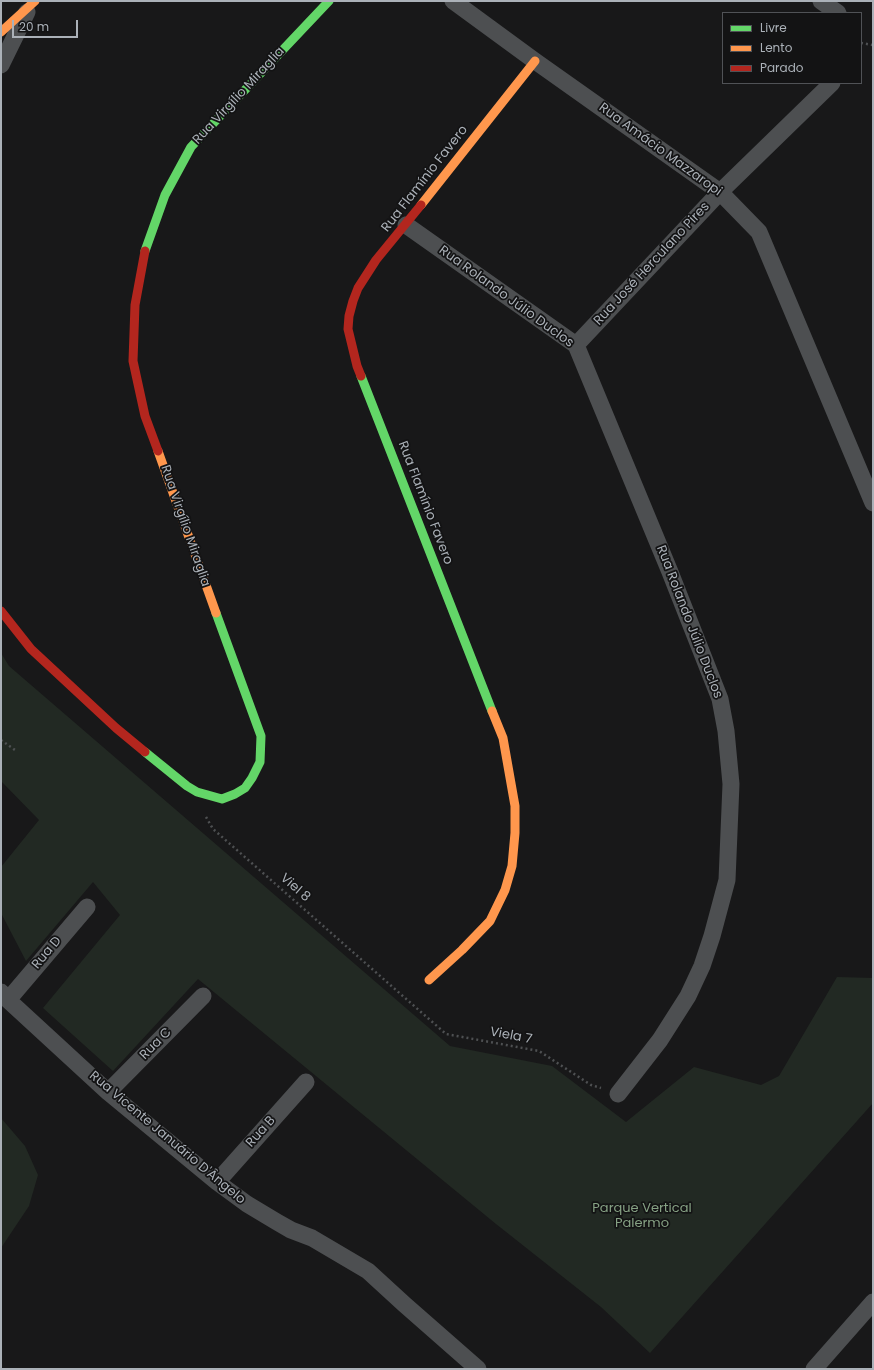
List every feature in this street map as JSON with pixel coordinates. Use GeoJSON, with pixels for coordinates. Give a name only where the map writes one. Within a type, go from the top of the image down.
{"type":"FeatureCollection","features":[{"type":"Feature","properties":{"kind":"street","name":"Rua Virgílio Miraglia"},"geometry":{"type":"LineString","coordinates":[[1,611],[31,649],[116,728],[187,786],[197,792],[222,799],[245,788],[256,771],[262,744],[253,712],[145,416],[133,361],[134,305],[145,249],[154,223],[165,195],[191,147],[329,1]]}},
{"type":"Feature","properties":{"kind":"street","name":"Rua Amácio Mazzaropi"},"geometry":{"type":"LineString","coordinates":[[453,1],[720,192],[759,232],[873,503]]}},
{"type":"Feature","properties":{"kind":"street"},"geometry":{"type":"LineString","coordinates":[[821,1],[837,12]]}},
{"type":"Feature","properties":{"kind":"street"},"geometry":{"type":"LineString","coordinates":[[1,32],[33,3]]}},
{"type":"Feature","properties":{"kind":"street"},"geometry":{"type":"LineString","coordinates":[[1,65],[33,3]]}},
{"type":"Feature","properties":{"kind":"street","name":"Rua Flamínio Favero"},"geometry":{"type":"LineString","coordinates":[[429,980],[462,950],[490,921],[505,890],[512,866],[515,833],[515,806],[510,769],[503,738],[362,379],[350,340],[348,329],[349,316],[358,288],[376,260],[406,225],[535,61]]}},
{"type":"Feature","properties":{"kind":"street","name":"Rua José Herculano Pires"},"geometry":{"type":"LineString","coordinates":[[576,345],[720,192],[831,84]]}},
{"type":"Feature","properties":{"kind":"street","name":"Rua Rolando Júlio Duclos"},"geometry":{"type":"LineString","coordinates":[[406,225],[576,345],[670,572],[720,699],[726,731],[731,784],[727,880],[712,936],[702,966],[688,996],[660,1040],[618,1094]]}},
{"type":"Feature","properties":{"kind":"street","name":"Rua D"},"geometry":{"type":"LineString","coordinates":[[4,996],[87,907]]}},
{"type":"Feature","properties":{"kind":"street","name":"Rua Vicente Januário D'Ângelo"},"geometry":{"type":"LineString","coordinates":[[4,996],[108,1092],[217,1182],[247,1204],[277,1222],[291,1230],[312,1238],[368,1271],[478,1369]]}},
{"type":"Feature","properties":{"kind":"street","name":"Rua C"},"geometry":{"type":"LineString","coordinates":[[108,1092],[203,996]]}},
{"type":"Feature","properties":{"kind":"street","name":"Rua B"},"geometry":{"type":"LineString","coordinates":[[217,1182],[306,1082]]}},
{"type":"Feature","properties":{"kind":"street"},"geometry":{"type":"LineString","coordinates":[[814,1369],[873,1302]]}},
{"type":"Feature","properties":{"kind":"path"},"geometry":{"type":"LineString","coordinates":[[862,43],[873,45]]}},
{"type":"Feature","properties":{"kind":"path"},"geometry":{"type":"LineString","coordinates":[[1,740],[16,750]]}},
{"type":"Feature","properties":{"kind":"path","name":"Viel 8"},"geometry":{"type":"LineString","coordinates":[[187,786],[213,829],[403,996]]}},
{"type":"Feature","properties":{"kind":"path","name":"Viela 7"},"geometry":{"type":"LineString","coordinates":[[403,996],[446,1034],[539,1051],[591,1085],[618,1094]]}},
{"type":"Feature","properties":{"kind":"green space","name":"Parque Vertical Palermo"},"geometry":{"type":"Polygon","coordinates":[[[1,653],[9,666],[450,1046],[552,1066],[626,1122],[694,1067],[761,1085],[779,1076],[837,977],[873,978],[873,1103],[650,1353],[601,1307],[496,1224],[198,979],[113,1071],[43,1008],[120,915],[93,882],[26,961],[1,913],[1,867],[39,820],[1,781],[1,653]]]}},
{"type":"Feature","properties":{"kind":"green space"},"geometry":{"type":"Polygon","coordinates":[[[1,1118],[25,1146],[38,1175],[29,1206],[1,1248],[1,1118]]]}},
{"type":"Feature","properties":{"kind":"traffic: fast"},"geometry":{"type":"LineString","coordinates":[[145,251],[165,195],[191,147],[329,1]]}},
{"type":"Feature","properties":{"kind":"traffic: fast"},"geometry":{"type":"LineString","coordinates":[[361,376],[492,711]]}},
{"type":"Feature","properties":{"kind":"traffic: fast"},"geometry":{"type":"LineString","coordinates":[[145,752],[187,786],[197,792],[222,799],[245,788],[252,778],[260,762],[261,736],[216,613]]}},
{"type":"Feature","properties":{"kind":"traffic: slow"},"geometry":{"type":"LineString","coordinates":[[1,32],[35,1]]}},
{"type":"Feature","properties":{"kind":"traffic: slow"},"geometry":{"type":"LineString","coordinates":[[421,205],[535,61]]}},
{"type":"Feature","properties":{"kind":"traffic: slow"},"geometry":{"type":"LineString","coordinates":[[158,451],[216,613]]}},
{"type":"Feature","properties":{"kind":"traffic: slow"},"geometry":{"type":"LineString","coordinates":[[429,980],[462,950],[490,921],[505,890],[512,866],[515,833],[515,806],[503,738],[492,711]]}},
{"type":"Feature","properties":{"kind":"traffic: jam"},"geometry":{"type":"LineString","coordinates":[[361,376],[348,329],[349,316],[353,301],[358,288],[376,260],[421,205]]}},
{"type":"Feature","properties":{"kind":"traffic: jam"},"geometry":{"type":"LineString","coordinates":[[145,251],[135,305],[133,361],[145,416],[158,451]]}},
{"type":"Feature","properties":{"kind":"traffic: jam"},"geometry":{"type":"LineString","coordinates":[[1,611],[31,649],[116,728],[145,752]]}}]}
